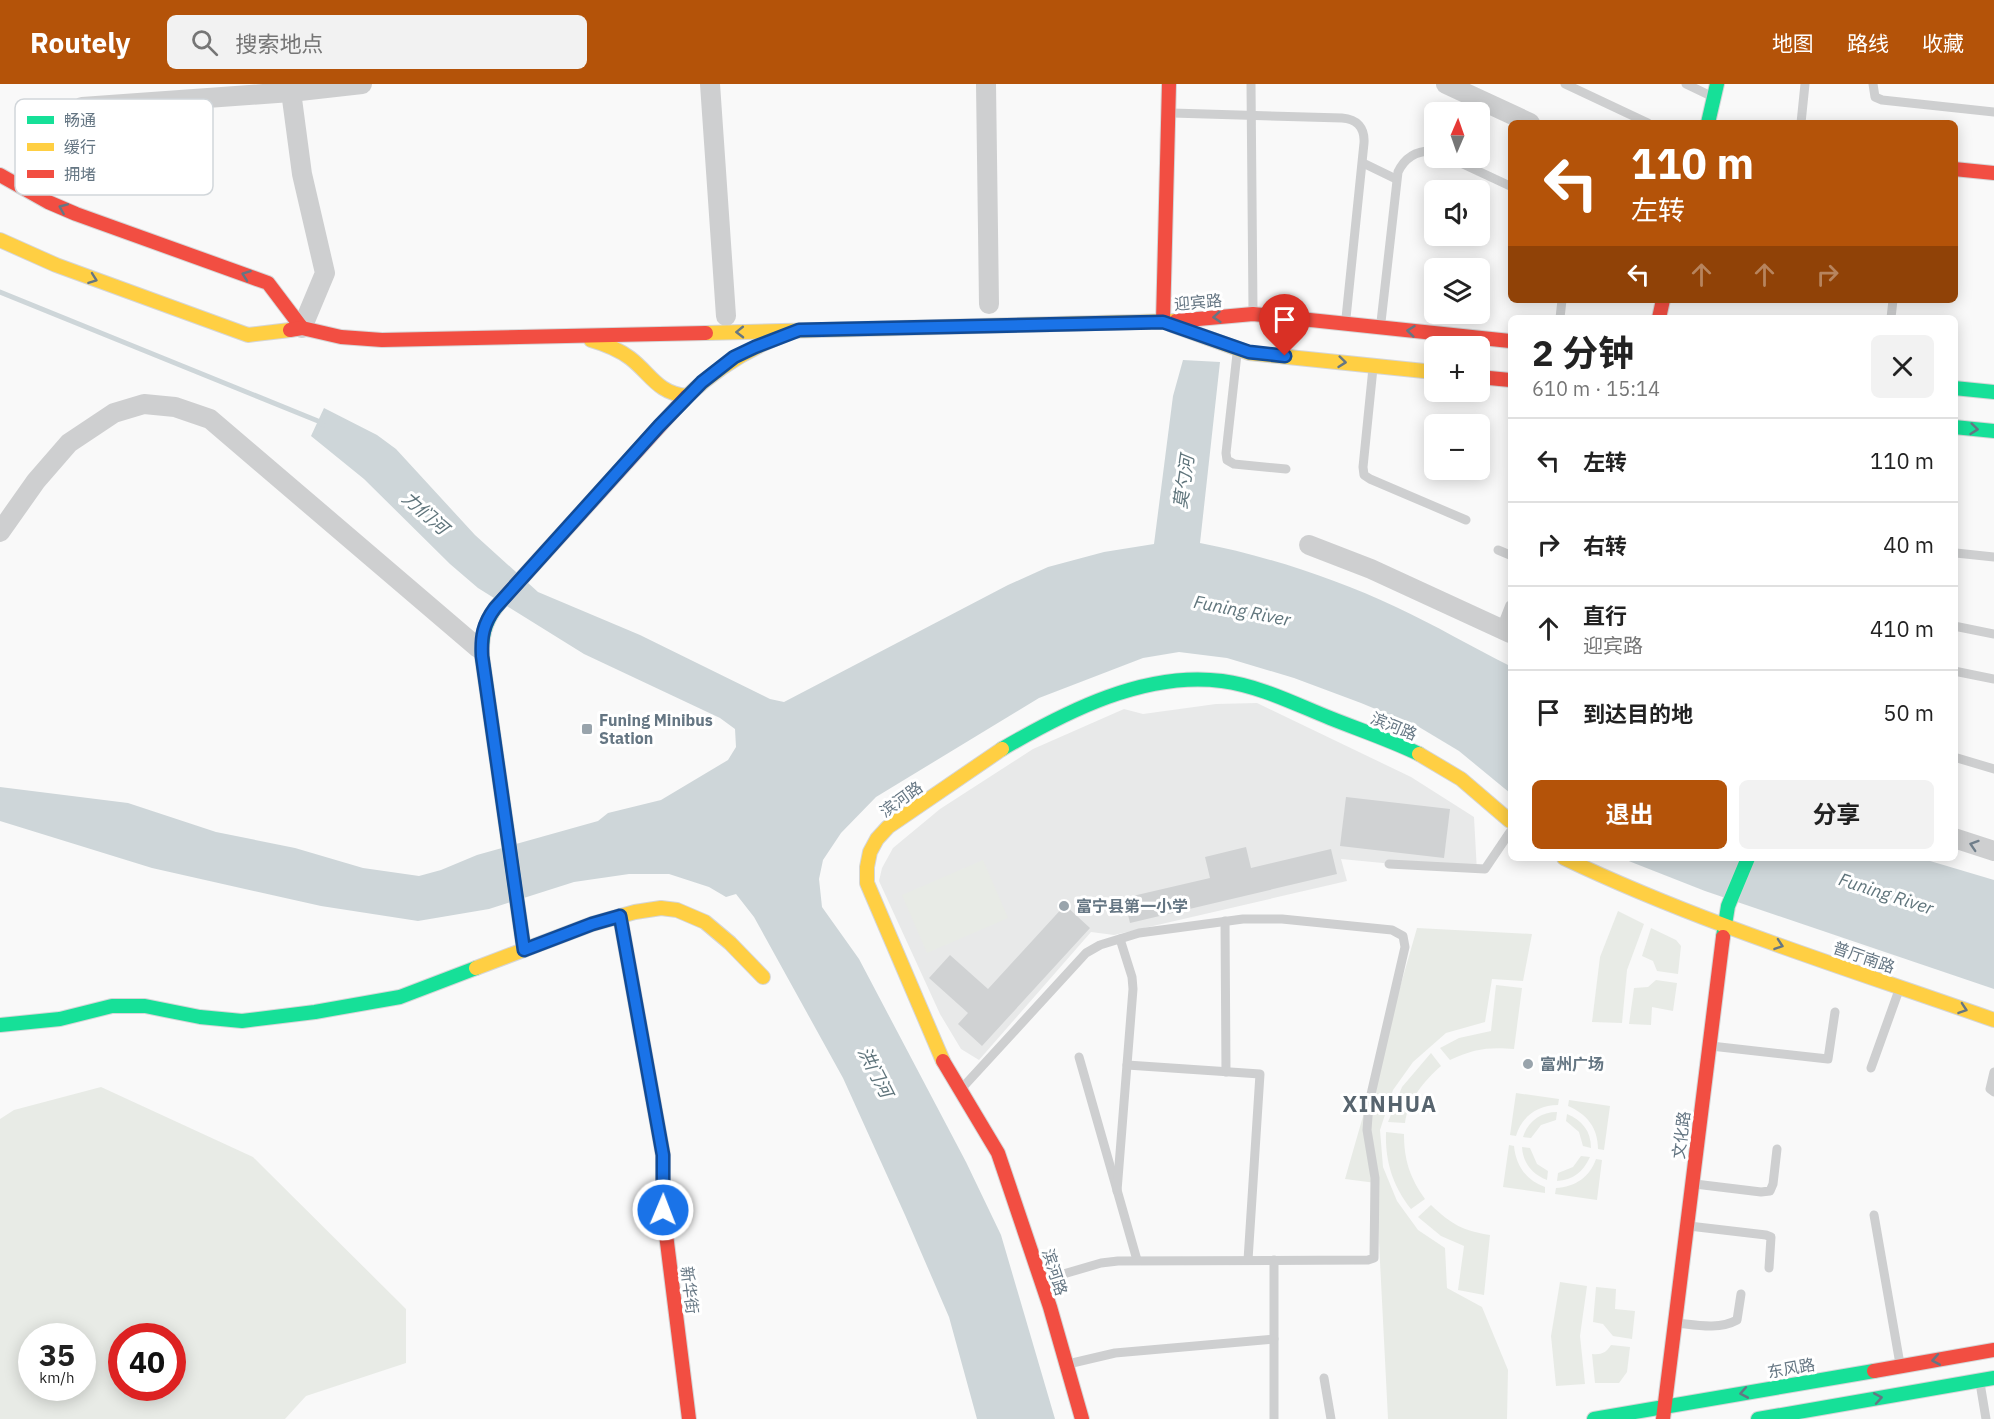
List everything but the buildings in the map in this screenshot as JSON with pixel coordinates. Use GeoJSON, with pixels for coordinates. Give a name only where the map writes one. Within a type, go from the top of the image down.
{"type":"FeatureCollection","features":[{"type":"Feature","properties":{"kind":"main road"},"geometry":{"type":"LineString","coordinates":[[0,240],[56,265],[248,336],[302,327],[341,337],[382,340],[1163,322],[1169,84]]}},
{"type":"Feature","properties":{"kind":"main road"},"geometry":{"type":"LineString","coordinates":[[1709,120],[1716,91]]}},
{"type":"Feature","properties":{"kind":"main road"},"geometry":{"type":"LineString","coordinates":[[1958,169],[1994,173]]}},
{"type":"Feature","properties":{"kind":"main road"},"geometry":{"type":"LineString","coordinates":[[0,176],[15,184]]}},
{"type":"Feature","properties":{"kind":"main road"},"geometry":{"type":"LineString","coordinates":[[35,195],[76,214],[268,284],[302,327]]}},
{"type":"Feature","properties":{"kind":"main road","name":"迎宾路"},"geometry":{"type":"LineString","coordinates":[[1163,322],[1253,314],[1508,341]]}},
{"type":"Feature","properties":{"kind":"main road","name":"迎宾路"},"geometry":{"type":"LineString","coordinates":[[1163,322],[1249,352],[1424,371]]}},
{"type":"Feature","properties":{"kind":"main road"},"geometry":{"type":"LineString","coordinates":[[524,950],[482,656],[482,631],[487,619],[687,396],[716,359],[799,330]]}},
{"type":"Feature","properties":{"kind":"main road"},"geometry":{"type":"LineString","coordinates":[[704,333],[711,340],[716,359]]}},
{"type":"Feature","properties":{"kind":"main road"},"geometry":{"type":"LineString","coordinates":[[657,334],[647,351],[647,371],[659,391],[662,403],[659,426]]}},
{"type":"Feature","properties":{"kind":"main road"},"geometry":{"type":"LineString","coordinates":[[567,336],[593,341],[617,350],[637,363],[658,388],[677,396],[687,396]]}},
{"type":"Feature","properties":{"kind":"main road"},"geometry":{"type":"LineString","coordinates":[[1490,378],[1508,380]]}},
{"type":"Feature","properties":{"kind":"main road"},"geometry":{"type":"LineString","coordinates":[[1958,388],[1994,392]]}},
{"type":"Feature","properties":{"kind":"main road"},"geometry":{"type":"LineString","coordinates":[[1958,427],[1994,431]]}},
{"type":"Feature","properties":{"kind":"main road","name":"滨河路"},"geometry":{"type":"LineString","coordinates":[[1082,1419],[1041,1281],[998,1153],[931,1036],[867,884],[867,857],[876,840],[888,827],[987,758],[1048,722],[1113,695],[1166,682],[1202,680],[1239,684],[1258,689],[1415,752],[1455,775],[1508,819]]}},
{"type":"Feature","properties":{"kind":"main road"},"geometry":{"type":"LineString","coordinates":[[1570,861],[1616,883],[1724,925]]}},
{"type":"Feature","properties":{"kind":"main road","name":"文化路"},"geometry":{"type":"LineString","coordinates":[[1664,1413],[1724,925],[1728,906],[1747,861]]}},
{"type":"Feature","properties":{"kind":"main road"},"geometry":{"type":"LineString","coordinates":[[0,1025],[60,1019],[112,1006],[145,1006],[200,1017],[242,1021],[315,1012],[400,997],[592,924],[661,908],[690,913],[720,934],[763,977]]}},
{"type":"Feature","properties":{"kind":"main road","name":"新华街"},"geometry":{"type":"LineString","coordinates":[[620,916],[663,1155],[663,1210],[689,1419]]}},
{"type":"Feature","properties":{"kind":"main road","name":"普厅南路"},"geometry":{"type":"LineString","coordinates":[[1724,925],[1994,1020]]}},
{"type":"Feature","properties":{"kind":"main road","name":"东风路"},"geometry":{"type":"LineString","coordinates":[[1594,1419],[1664,1413],[1900,1366],[1994,1350]]}},
{"type":"Feature","properties":{"kind":"main road"},"geometry":{"type":"LineString","coordinates":[[1758,1419],[1797,1416],[1853,1407],[1994,1378]]}},
{"type":"Feature","properties":{"kind":"street"},"geometry":{"type":"LineString","coordinates":[[163,99],[362,84]]}},
{"type":"Feature","properties":{"kind":"street"},"geometry":{"type":"LineString","coordinates":[[710,84],[726,316]]}},
{"type":"Feature","properties":{"kind":"street"},"geometry":{"type":"LineString","coordinates":[[986,84],[989,304]]}},
{"type":"Feature","properties":{"kind":"street"},"geometry":{"type":"LineString","coordinates":[[1446,84],[1524,120]]}},
{"type":"Feature","properties":{"kind":"street"},"geometry":{"type":"LineString","coordinates":[[290,88],[302,174],[325,273],[302,327]]}},
{"type":"Feature","properties":{"kind":"street"},"geometry":{"type":"LineString","coordinates":[[0,532],[36,481],[69,443],[114,413],[144,404],[175,407],[210,419],[478,648]]}},
{"type":"Feature","properties":{"kind":"street"},"geometry":{"type":"LineString","coordinates":[[1309,544],[1371,568],[1506,631]]}},
{"type":"Feature","properties":{"kind":"street"},"geometry":{"type":"LineString","coordinates":[[1958,839],[1994,851]]}},
{"type":"Feature","properties":{"kind":"lane"},"geometry":{"type":"LineString","coordinates":[[1251,84],[1253,314]]}},
{"type":"Feature","properties":{"kind":"lane"},"geometry":{"type":"LineString","coordinates":[[1565,84],[1642,120]]}},
{"type":"Feature","properties":{"kind":"lane"},"geometry":{"type":"LineString","coordinates":[[1686,84],[1716,91]]}},
{"type":"Feature","properties":{"kind":"lane"},"geometry":{"type":"LineString","coordinates":[[1801,120],[1805,84]]}},
{"type":"Feature","properties":{"kind":"lane"},"geometry":{"type":"LineString","coordinates":[[1874,84],[1875,97],[1881,100],[1994,112]]}},
{"type":"Feature","properties":{"kind":"lane"},"geometry":{"type":"LineString","coordinates":[[1169,113],[1349,118],[1360,125],[1365,137],[1346,324]]}},
{"type":"Feature","properties":{"kind":"lane"},"geometry":{"type":"LineString","coordinates":[[1381,328],[1396,179],[1401,166],[1411,155],[1424,151]]}},
{"type":"Feature","properties":{"kind":"lane"},"geometry":{"type":"LineString","coordinates":[[1363,163],[1396,179]]}},
{"type":"Feature","properties":{"kind":"lane"},"geometry":{"type":"LineString","coordinates":[[1471,168],[1508,185]]}},
{"type":"Feature","properties":{"kind":"lane"},"geometry":{"type":"LineString","coordinates":[[1237,348],[1227,460],[1234,464],[1286,469]]}},
{"type":"Feature","properties":{"kind":"lane"},"geometry":{"type":"LineString","coordinates":[[1374,366],[1364,475],[1466,520]]}},
{"type":"Feature","properties":{"kind":"lane"},"geometry":{"type":"LineString","coordinates":[[1498,550],[1508,554]]}},
{"type":"Feature","properties":{"kind":"lane"},"geometry":{"type":"LineString","coordinates":[[1958,553],[1994,557]]}},
{"type":"Feature","properties":{"kind":"lane"},"geometry":{"type":"LineString","coordinates":[[1958,627],[1994,634]]}},
{"type":"Feature","properties":{"kind":"lane"},"geometry":{"type":"LineString","coordinates":[[1958,672],[1994,679]]}},
{"type":"Feature","properties":{"kind":"lane"},"geometry":{"type":"LineString","coordinates":[[1958,759],[1994,769]]}},
{"type":"Feature","properties":{"kind":"lane"},"geometry":{"type":"LineString","coordinates":[[1389,864],[1485,869],[1508,835]]}},
{"type":"Feature","properties":{"kind":"lane"},"geometry":{"type":"LineString","coordinates":[[960,1090],[1086,953],[1100,945],[1148,931],[1262,918],[1392,930],[1403,936],[1406,941],[1369,1104],[1369,1143],[1375,1178],[1374,1258],[1368,1260],[1137,1260],[1101,1263],[1041,1281]]}},
{"type":"Feature","properties":{"kind":"lane"},"geometry":{"type":"LineString","coordinates":[[1225,921],[1226,1072]]}},
{"type":"Feature","properties":{"kind":"lane"},"geometry":{"type":"LineString","coordinates":[[1117,1191],[1133,983],[1120,939]]}},
{"type":"Feature","properties":{"kind":"lane"},"geometry":{"type":"LineString","coordinates":[[1871,1068],[1900,987]]}},
{"type":"Feature","properties":{"kind":"lane"},"geometry":{"type":"LineString","coordinates":[[1709,1046],[1828,1059],[1835,1012]]}},
{"type":"Feature","properties":{"kind":"lane"},"geometry":{"type":"LineString","coordinates":[[1079,1057],[1137,1260]]}},
{"type":"Feature","properties":{"kind":"lane"},"geometry":{"type":"LineString","coordinates":[[1127,1065],[1260,1074],[1248,1260]]}},
{"type":"Feature","properties":{"kind":"lane"},"geometry":{"type":"LineString","coordinates":[[1994,1072],[1990,1089],[1994,1092]]}},
{"type":"Feature","properties":{"kind":"lane"},"geometry":{"type":"LineString","coordinates":[[1692,1184],[1761,1192],[1770,1191],[1773,1184],[1777,1149]]}},
{"type":"Feature","properties":{"kind":"lane"},"geometry":{"type":"LineString","coordinates":[[1874,1215],[1900,1366]]}},
{"type":"Feature","properties":{"kind":"lane"},"geometry":{"type":"LineString","coordinates":[[1687,1225],[1771,1237],[1769,1268]]}},
{"type":"Feature","properties":{"kind":"lane"},"geometry":{"type":"LineString","coordinates":[[1274,1260],[1274,1419]]}},
{"type":"Feature","properties":{"kind":"lane"},"geometry":{"type":"LineString","coordinates":[[1675,1323],[1709,1326],[1732,1323],[1737,1320],[1741,1294]]}},
{"type":"Feature","properties":{"kind":"lane"},"geometry":{"type":"LineString","coordinates":[[1066,1364],[1114,1353],[1274,1339]]}},
{"type":"Feature","properties":{"kind":"lane"},"geometry":{"type":"LineString","coordinates":[[1324,1378],[1331,1419]]}},
{"type":"Feature","properties":{"kind":"lane"},"geometry":{"type":"LineString","coordinates":[[1980,1381],[1986,1419]]}},
{"type":"Feature","properties":{"kind":"shaded area","name":"富宁县第一小学"},"geometry":{"type":"Polygon","coordinates":[[[1257,703],[1411,777],[1474,817],[1477,872],[1341,859],[1347,881],[1114,935],[1091,932],[979,1060],[961,1049],[940,1014],[879,881],[882,868],[893,848],[940,809],[1033,749],[1124,709],[1143,714],[1216,704],[1257,703]]]}},
{"type":"Feature","properties":{"kind":"shaded area"},"geometry":{"type":"Polygon","coordinates":[[[983,860],[1008,918],[927,953],[902,895],[983,860]]]}},
{"type":"Feature","properties":{"kind":"shaded area"},"geometry":{"type":"Polygon","coordinates":[[[1618,911],[1644,924],[1627,970],[1622,1023],[1592,1022],[1600,957],[1618,911]]]}},
{"type":"Feature","properties":{"kind":"shaded area"},"geometry":{"type":"Polygon","coordinates":[[[1417,928],[1532,934],[1523,981],[1492,979],[1485,1022],[1446,1033],[1413,1062],[1393,1090],[1380,1130],[1383,1167],[1397,1201],[1418,1230],[1445,1248],[1447,1288],[1482,1307],[1508,1370],[1507,1419],[1388,1419],[1376,1183],[1345,1179],[1417,928]]]}},
{"type":"Feature","properties":{"kind":"shaded area"},"geometry":{"type":"Polygon","coordinates":[[[1651,928],[1676,940],[1681,946],[1678,974],[1657,971],[1653,961],[1642,956],[1651,928]]]}},
{"type":"Feature","properties":{"kind":"shaded area"},"geometry":{"type":"Polygon","coordinates":[[[1656,980],[1677,983],[1673,1011],[1652,1007],[1651,1025],[1629,1024],[1634,988],[1648,987],[1656,980]]]}},
{"type":"Feature","properties":{"kind":"shaded area"},"geometry":{"type":"Polygon","coordinates":[[[1496,985],[1522,988],[1514,1049],[1481,1050],[1450,1060],[1440,1048],[1459,1038],[1491,1031],[1496,985]]]}},
{"type":"Feature","properties":{"kind":"shaded area"},"geometry":{"type":"Polygon","coordinates":[[[1431,1053],[1441,1066],[1418,1092],[1405,1123],[1388,1122],[1402,1087],[1431,1053]]]}},
{"type":"Feature","properties":{"kind":"shaded area"},"geometry":{"type":"Polygon","coordinates":[[[101,1087],[253,1157],[406,1309],[406,1363],[306,1396],[285,1419],[0,1419],[0,1119],[14,1110],[101,1087]]]}},
{"type":"Feature","properties":{"kind":"shaded area"},"geometry":{"type":"Polygon","coordinates":[[[1516,1093],[1559,1099],[1558,1105],[1544,1107],[1532,1113],[1522,1123],[1516,1136],[1510,1135],[1516,1093]]]}},
{"type":"Feature","properties":{"kind":"shaded area"},"geometry":{"type":"Polygon","coordinates":[[[1569,1100],[1610,1106],[1604,1150],[1598,1149],[1594,1128],[1581,1113],[1568,1106],[1569,1100]]]}},
{"type":"Feature","properties":{"kind":"shaded area"},"geometry":{"type":"Polygon","coordinates":[[[1557,1112],[1556,1120],[1541,1125],[1531,1138],[1523,1137],[1528,1126],[1536,1118],[1557,1112]]]}},
{"type":"Feature","properties":{"kind":"shaded area"},"geometry":{"type":"Polygon","coordinates":[[[1567,1114],[1577,1119],[1585,1127],[1591,1148],[1583,1146],[1579,1132],[1566,1121],[1567,1114]]]}},
{"type":"Feature","properties":{"kind":"shaded area"},"geometry":{"type":"Polygon","coordinates":[[[1386,1132],[1404,1134],[1409,1168],[1415,1184],[1425,1199],[1411,1209],[1391,1173],[1386,1132]]]}},
{"type":"Feature","properties":{"kind":"shaded area"},"geometry":{"type":"Polygon","coordinates":[[[1509,1145],[1514,1146],[1517,1160],[1523,1171],[1532,1180],[1545,1187],[1545,1193],[1503,1187],[1509,1145]]]}},
{"type":"Feature","properties":{"kind":"shaded area"},"geometry":{"type":"Polygon","coordinates":[[[1522,1147],[1530,1148],[1537,1164],[1548,1171],[1547,1180],[1537,1175],[1529,1167],[1522,1147]]]}},
{"type":"Feature","properties":{"kind":"shaded area"},"geometry":{"type":"Polygon","coordinates":[[[1581,1156],[1590,1157],[1581,1171],[1573,1177],[1557,1181],[1558,1173],[1573,1167],[1581,1156]]]}},
{"type":"Feature","properties":{"kind":"shaded area"},"geometry":{"type":"Polygon","coordinates":[[[1596,1159],[1602,1160],[1597,1200],[1555,1194],[1556,1188],[1569,1186],[1586,1176],[1596,1159]]]}},
{"type":"Feature","properties":{"kind":"shaded area"},"geometry":{"type":"Polygon","coordinates":[[[1431,1205],[1458,1226],[1490,1235],[1484,1295],[1458,1290],[1464,1246],[1441,1236],[1418,1217],[1431,1205]]]}},
{"type":"Feature","properties":{"kind":"shaded area"},"geometry":{"type":"Polygon","coordinates":[[[1560,1282],[1587,1286],[1580,1336],[1585,1384],[1556,1386],[1551,1336],[1560,1282]]]}},
{"type":"Feature","properties":{"kind":"shaded area"},"geometry":{"type":"Polygon","coordinates":[[[1596,1287],[1616,1289],[1615,1309],[1635,1311],[1632,1339],[1613,1336],[1603,1324],[1593,1322],[1596,1287]]]}},
{"type":"Feature","properties":{"kind":"shaded area"},"geometry":{"type":"Polygon","coordinates":[[[1611,1345],[1630,1347],[1627,1372],[1619,1383],[1595,1383],[1592,1354],[1603,1353],[1611,1345]]]}},
{"type":"Feature","properties":{"kind":"water"},"geometry":{"type":"Polygon","coordinates":[[[1183,360],[1220,362],[1200,543],[1275,561],[1373,596],[1508,665],[1508,791],[1459,751],[1419,727],[1294,678],[1227,658],[1179,652],[1143,658],[1039,698],[876,797],[841,833],[823,860],[819,879],[822,907],[859,959],[966,1162],[1001,1235],[1055,1419],[977,1419],[949,1317],[843,1078],[754,917],[736,894],[726,897],[709,887],[669,874],[629,874],[574,882],[489,909],[418,921],[321,906],[152,868],[0,821],[0,787],[128,803],[216,832],[295,848],[363,868],[419,876],[441,870],[477,855],[598,821],[608,813],[661,800],[728,760],[736,747],[735,729],[720,718],[584,654],[478,588],[450,564],[364,479],[311,436],[324,408],[377,435],[396,449],[475,535],[538,592],[640,635],[770,699],[784,702],[1008,585],[1048,567],[1104,552],[1154,544],[1173,396],[1183,360]]]}},
{"type":"Feature","properties":{"kind":"water","name":"Funing River"},"geometry":{"type":"Polygon","coordinates":[[[1629,861],[1930,861],[1994,880],[1994,989],[1705,891],[1629,861]]]}},
{"type":"Feature","properties":{"kind":"waterway","name":"力们河"},"geometry":{"type":"LineString","coordinates":[[0,292],[323,425]]}},
{"type":"Feature","properties":{"kind":"traffic: fast"},"geometry":{"type":"LineString","coordinates":[[1709,120],[1717,84]]}},
{"type":"Feature","properties":{"kind":"traffic: fast"},"geometry":{"type":"LineString","coordinates":[[1958,388],[1994,392]]}},
{"type":"Feature","properties":{"kind":"traffic: fast"},"geometry":{"type":"LineString","coordinates":[[1958,427],[1994,431]]}},
{"type":"Feature","properties":{"kind":"traffic: fast"},"geometry":{"type":"LineString","coordinates":[[503,599],[486,625],[482,656],[524,950]]}},
{"type":"Feature","properties":{"kind":"traffic: fast"},"geometry":{"type":"LineString","coordinates":[[1002,749],[1053,721],[1108,697],[1164,682],[1193,679],[1236,683],[1264,691],[1419,754]]}},
{"type":"Feature","properties":{"kind":"traffic: fast"},"geometry":{"type":"LineString","coordinates":[[1723,937],[1728,906],[1747,861]]}},
{"type":"Feature","properties":{"kind":"traffic: fast"},"geometry":{"type":"LineString","coordinates":[[0,1025],[60,1019],[112,1006],[145,1006],[200,1017],[242,1021],[315,1012],[400,997],[476,968]]}},
{"type":"Feature","properties":{"kind":"traffic: fast"},"geometry":{"type":"LineString","coordinates":[[1594,1419],[1874,1371]]}},
{"type":"Feature","properties":{"kind":"traffic: fast"},"geometry":{"type":"LineString","coordinates":[[1758,1419],[1994,1378]]}},
{"type":"Feature","properties":{"kind":"traffic: slow"},"geometry":{"type":"LineString","coordinates":[[0,240],[56,265],[248,335],[290,330]]}},
{"type":"Feature","properties":{"kind":"traffic: slow"},"geometry":{"type":"LineString","coordinates":[[706,333],[1176,321]]}},
{"type":"Feature","properties":{"kind":"traffic: slow"},"geometry":{"type":"LineString","coordinates":[[1172,325],[1249,353],[1424,371]]}},
{"type":"Feature","properties":{"kind":"traffic: slow"},"geometry":{"type":"LineString","coordinates":[[591,340],[625,355],[661,387],[687,396],[730,362],[779,337]]}},
{"type":"Feature","properties":{"kind":"traffic: slow"},"geometry":{"type":"LineString","coordinates":[[943,1061],[867,883],[867,867],[870,852],[877,839],[888,827],[1002,749]]}},
{"type":"Feature","properties":{"kind":"traffic: slow"},"geometry":{"type":"LineString","coordinates":[[1419,754],[1461,779],[1508,819]]}},
{"type":"Feature","properties":{"kind":"traffic: slow"},"geometry":{"type":"LineString","coordinates":[[1570,861],[1723,925],[1994,1020]]}},
{"type":"Feature","properties":{"kind":"traffic: slow"},"geometry":{"type":"LineString","coordinates":[[476,968],[592,924],[635,912],[661,908],[677,910],[705,922],[730,943],[763,977]]}},
{"type":"Feature","properties":{"kind":"traffic: slow"},"geometry":{"type":"LineString","coordinates":[[620,916],[663,1164]]}},
{"type":"Feature","properties":{"kind":"traffic: jam"},"geometry":{"type":"LineString","coordinates":[[1163,322],[1169,84]]}},
{"type":"Feature","properties":{"kind":"traffic: jam"},"geometry":{"type":"LineString","coordinates":[[1958,169],[1994,173]]}},
{"type":"Feature","properties":{"kind":"traffic: jam"},"geometry":{"type":"LineString","coordinates":[[0,175],[15,183]]}},
{"type":"Feature","properties":{"kind":"traffic: jam"},"geometry":{"type":"LineString","coordinates":[[36,195],[76,214],[268,283],[302,328]]}},
{"type":"Feature","properties":{"kind":"traffic: jam"},"geometry":{"type":"LineString","coordinates":[[1660,315],[1662,303]]}},
{"type":"Feature","properties":{"kind":"traffic: jam"},"geometry":{"type":"LineString","coordinates":[[1176,321],[1253,314],[1508,341]]}},
{"type":"Feature","properties":{"kind":"traffic: jam"},"geometry":{"type":"LineString","coordinates":[[290,330],[302,328],[341,337],[382,340],[706,333]]}},
{"type":"Feature","properties":{"kind":"traffic: jam"},"geometry":{"type":"LineString","coordinates":[[1490,378],[1508,380]]}},
{"type":"Feature","properties":{"kind":"traffic: jam"},"geometry":{"type":"LineString","coordinates":[[503,599],[687,396]]}},
{"type":"Feature","properties":{"kind":"traffic: jam"},"geometry":{"type":"LineString","coordinates":[[1663,1419],[1723,937]]}},
{"type":"Feature","properties":{"kind":"traffic: jam"},"geometry":{"type":"LineString","coordinates":[[943,1061],[998,1153],[1050,1307],[1082,1419]]}},
{"type":"Feature","properties":{"kind":"traffic: jam"},"geometry":{"type":"LineString","coordinates":[[663,1164],[663,1210],[689,1419]]}},
{"type":"Feature","properties":{"kind":"traffic: jam"},"geometry":{"type":"LineString","coordinates":[[1874,1371],[1994,1350]]}},
{"type":"Feature","properties":{"kind":"place","name":"Funing Minibus Station"},"geometry":{"type":"Point","coordinates":[587,729]}},
{"type":"Feature","properties":{"kind":"place","name":"富宁县第一小学"},"geometry":{"type":"Point","coordinates":[1064,906]}},
{"type":"Feature","properties":{"kind":"place","name":"富州广场"},"geometry":{"type":"Point","coordinates":[1528,1064]}},
{"type":"Feature","properties":{"kind":"district","name":"XINHUA"},"geometry":{"type":"Point","coordinates":[1390,1104]}},
{"type":"Feature","properties":{"kind":"route"},"geometry":{"type":"LineString","coordinates":[[663,1210],[663,1155],[620,916],[592,924],[524,950],[482,656],[482,631],[495,608],[659,426],[716,369],[755,347],[799,330],[1163,322],[1249,352],[1285,356]]}},
{"type":"Feature","properties":{"kind":"water label","name":"莫勺河"},"geometry":{"type":"Point","coordinates":[1184,482]}},
{"type":"Feature","properties":{"kind":"water label","name":"洪门河"},"geometry":{"type":"Point","coordinates":[875,1072]}}]}
